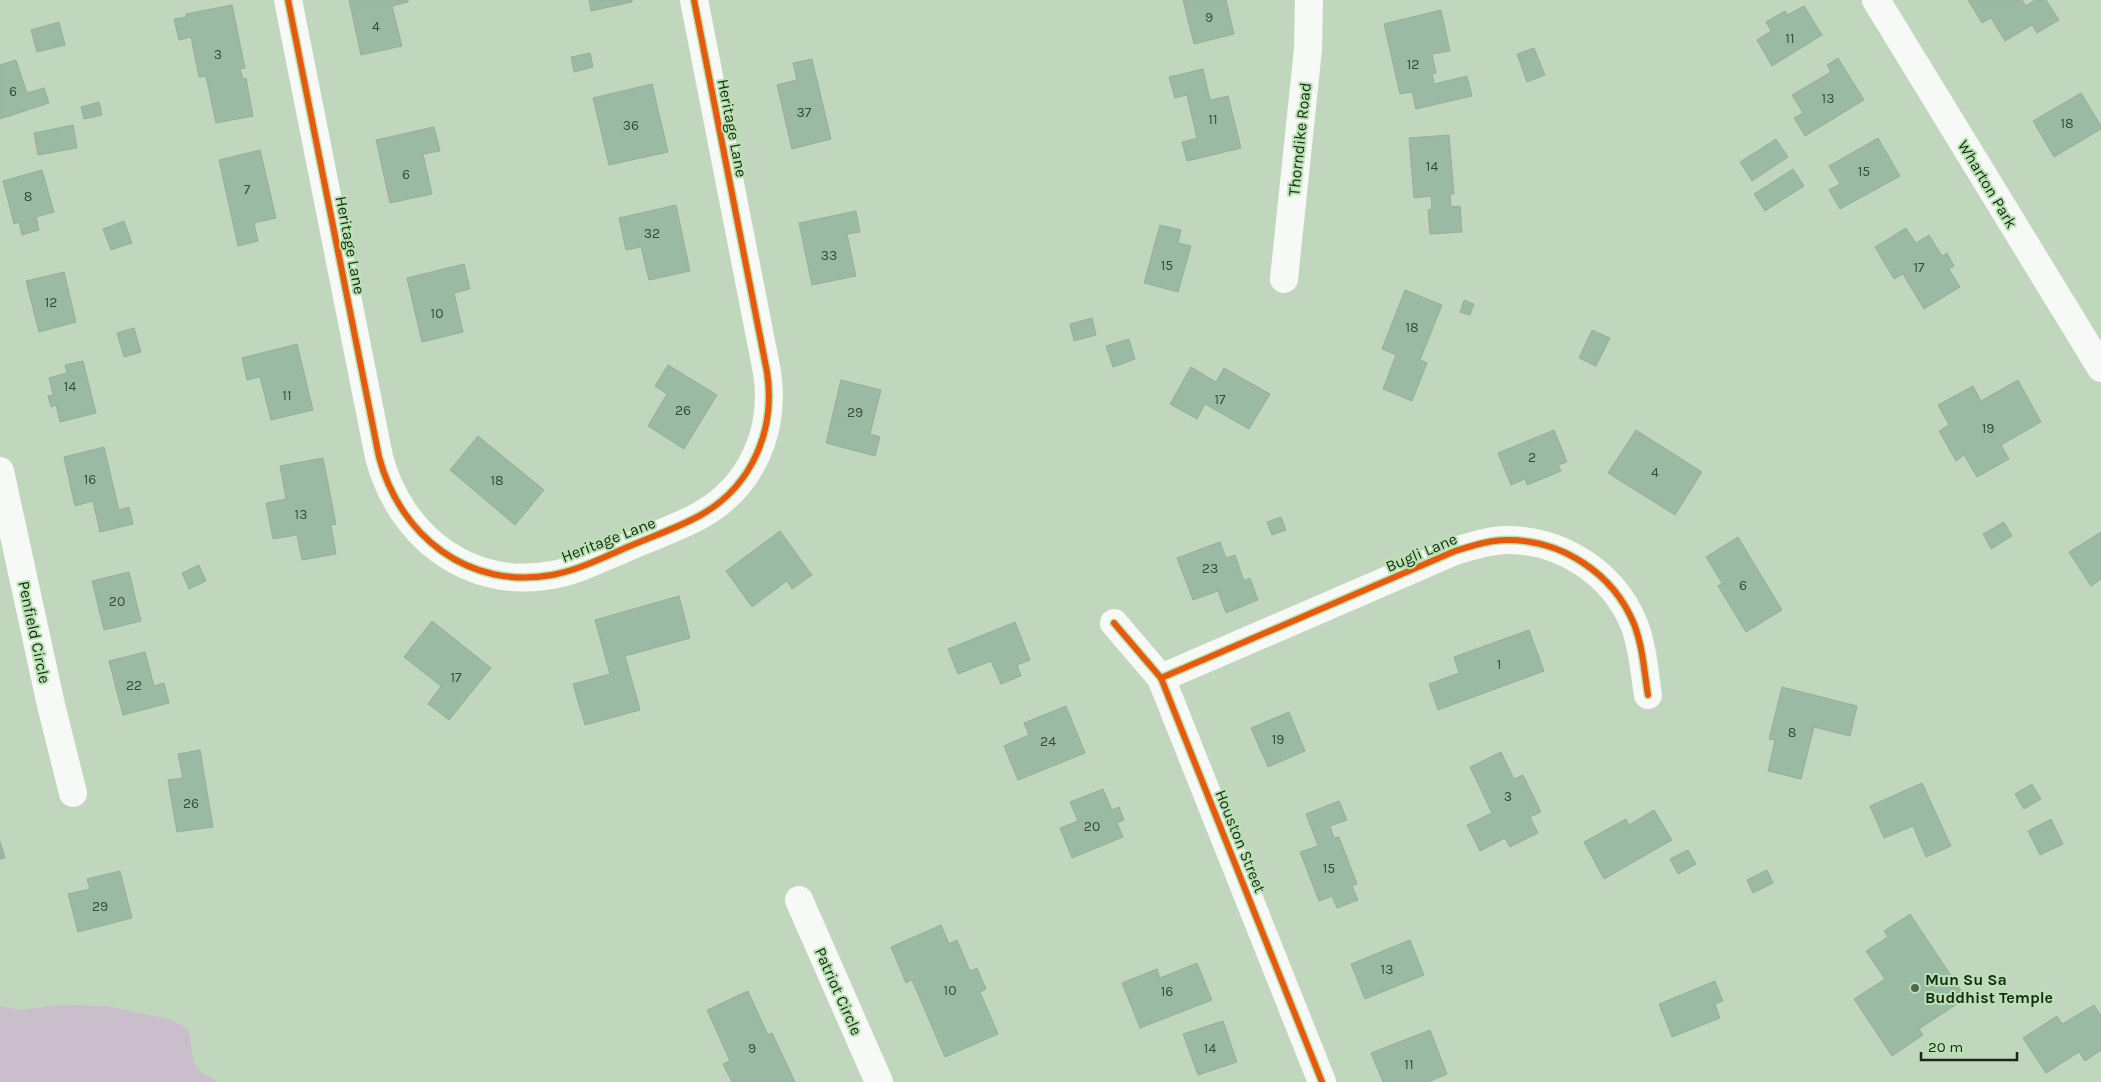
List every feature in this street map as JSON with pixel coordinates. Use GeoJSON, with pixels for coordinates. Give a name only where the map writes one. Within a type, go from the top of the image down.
{"type":"FeatureCollection","features":[{"type":"Feature","properties":{"kind":"street","name":"Heritage Lane"},"geometry":{"type":"LineString","coordinates":[[288,0],[379,457],[389,488],[405,517],[428,541],[441,551],[455,560],[486,572],[519,577],[552,574],[576,568],[700,516],[725,498],[736,487],[753,462],[765,433],[770,402],[767,372],[694,0]]}},
{"type":"Feature","properties":{"kind":"street","name":"Thorndike Road"},"geometry":{"type":"LineString","coordinates":[[1284,279],[1308,50],[1309,0]]}},
{"type":"Feature","properties":{"kind":"street","name":"Wharton Park"},"geometry":{"type":"LineString","coordinates":[[1876,0],[2101,368]]}},
{"type":"Feature","properties":{"kind":"street","name":"Penfield Circle"},"geometry":{"type":"LineString","coordinates":[[0,471],[72,793]]}},
{"type":"Feature","properties":{"kind":"street","name":"Bugli Lane"},"geometry":{"type":"LineString","coordinates":[[1161,678],[1455,551],[1507,540],[1542,544],[1576,558],[1604,579],[1616,592],[1633,623],[1642,657],[1648,695]]}},
{"type":"Feature","properties":{"kind":"street","name":"Houston Street"},"geometry":{"type":"LineString","coordinates":[[1114,623],[1161,678],[1322,1082]]}},
{"type":"Feature","properties":{"kind":"street","name":"Patriot Circle"},"geometry":{"type":"LineString","coordinates":[[799,900],[879,1082]]}},
{"type":"Feature","properties":{"kind":"shaded area"},"geometry":{"type":"Polygon","coordinates":[[[60,1005],[107,1006],[172,1020],[188,1029],[194,1063],[201,1072],[218,1082],[0,1082],[0,1006],[19,1010],[60,1005]]]}},
{"type":"Feature","properties":{"kind":"building"},"geometry":{"type":"Polygon","coordinates":[[[349,0],[408,0],[408,2],[392,6],[402,46],[361,55],[349,0]]]}},
{"type":"Feature","properties":{"kind":"building"},"geometry":{"type":"Polygon","coordinates":[[[589,0],[632,0],[632,2],[591,11],[589,0]]]}},
{"type":"Feature","properties":{"kind":"building"},"geometry":{"type":"Polygon","coordinates":[[[1183,0],[1226,0],[1234,34],[1194,44],[1183,0]]]}},
{"type":"Feature","properties":{"kind":"building"},"geometry":{"type":"Polygon","coordinates":[[[1968,0],[2022,0],[2026,6],[2035,0],[2046,0],[2059,20],[2037,33],[2032,25],[2005,41],[1991,18],[1982,23],[1968,0]]]}},
{"type":"Feature","properties":{"kind":"building"},"geometry":{"type":"Polygon","coordinates":[[[232,5],[245,68],[240,69],[243,79],[246,78],[253,116],[216,123],[206,76],[199,77],[191,37],[179,40],[174,19],[187,17],[186,14],[232,5]]]}},
{"type":"Feature","properties":{"kind":"building"},"geometry":{"type":"Polygon","coordinates":[[[1804,6],[1822,35],[1772,66],[1757,40],[1771,31],[1766,22],[1785,11],[1787,15],[1804,6]]]}},
{"type":"Feature","properties":{"kind":"building"},"geometry":{"type":"Polygon","coordinates":[[[1441,10],[1450,51],[1432,54],[1436,73],[1432,74],[1434,84],[1467,76],[1472,96],[1416,109],[1412,92],[1400,94],[1384,24],[1441,10]]]}},
{"type":"Feature","properties":{"kind":"building"},"geometry":{"type":"Polygon","coordinates":[[[59,22],[65,45],[37,52],[31,30],[59,22]]]}},
{"type":"Feature","properties":{"kind":"building"},"geometry":{"type":"Polygon","coordinates":[[[1534,48],[1545,75],[1527,82],[1517,54],[1534,48]]]}},
{"type":"Feature","properties":{"kind":"building"},"geometry":{"type":"Polygon","coordinates":[[[590,53],[593,67],[574,72],[571,57],[590,53]]]}},
{"type":"Feature","properties":{"kind":"building"},"geometry":{"type":"Polygon","coordinates":[[[1838,58],[1864,100],[1805,136],[1794,118],[1803,113],[1792,95],[1831,72],[1827,65],[1838,58]]]}},
{"type":"Feature","properties":{"kind":"building"},"geometry":{"type":"Polygon","coordinates":[[[812,59],[831,139],[792,149],[777,85],[797,80],[793,63],[812,59]]]}},
{"type":"Feature","properties":{"kind":"building"},"geometry":{"type":"Polygon","coordinates":[[[16,60],[27,93],[44,88],[49,103],[0,119],[0,65],[16,60]]]}},
{"type":"Feature","properties":{"kind":"building"},"geometry":{"type":"Polygon","coordinates":[[[1203,69],[1210,100],[1228,96],[1241,148],[1187,161],[1182,142],[1197,138],[1187,95],[1175,98],[1169,77],[1203,69]]]}},
{"type":"Feature","properties":{"kind":"building"},"geometry":{"type":"Polygon","coordinates":[[[652,84],[668,152],[609,165],[593,98],[652,84]]]}},
{"type":"Feature","properties":{"kind":"building"},"geometry":{"type":"Polygon","coordinates":[[[2081,93],[2101,129],[2054,157],[2033,121],[2081,93]]]}},
{"type":"Feature","properties":{"kind":"building"},"geometry":{"type":"Polygon","coordinates":[[[99,102],[102,115],[84,119],[81,107],[99,102]]]}},
{"type":"Feature","properties":{"kind":"building"},"geometry":{"type":"Polygon","coordinates":[[[73,125],[77,148],[38,155],[34,133],[73,125]]]}},
{"type":"Feature","properties":{"kind":"building"},"geometry":{"type":"Polygon","coordinates":[[[434,127],[440,151],[423,154],[432,194],[390,203],[376,140],[434,127]]]}},
{"type":"Feature","properties":{"kind":"building"},"geometry":{"type":"Polygon","coordinates":[[[1449,135],[1454,194],[1450,194],[1451,207],[1460,206],[1462,232],[1430,234],[1428,210],[1432,209],[1431,196],[1414,198],[1409,138],[1449,135]]]}},
{"type":"Feature","properties":{"kind":"building"},"geometry":{"type":"Polygon","coordinates":[[[1878,138],[1900,176],[1840,209],[1829,190],[1840,184],[1829,166],[1878,138]]]}},
{"type":"Feature","properties":{"kind":"building"},"geometry":{"type":"Polygon","coordinates":[[[1776,139],[1788,157],[1752,181],[1740,162],[1776,139]]]}},
{"type":"Feature","properties":{"kind":"building"},"geometry":{"type":"Polygon","coordinates":[[[260,150],[276,218],[254,223],[258,241],[238,246],[219,160],[260,150]]]}},
{"type":"Feature","properties":{"kind":"building"},"geometry":{"type":"Polygon","coordinates":[[[1793,169],[1804,186],[1765,211],[1754,194],[1793,169]]]}},
{"type":"Feature","properties":{"kind":"building"},"geometry":{"type":"Polygon","coordinates":[[[42,170],[54,212],[36,217],[39,230],[22,235],[19,222],[14,224],[3,181],[42,170]]]}},
{"type":"Feature","properties":{"kind":"building"},"geometry":{"type":"Polygon","coordinates":[[[676,205],[690,271],[649,280],[641,247],[626,250],[619,218],[676,205]]]}},
{"type":"Feature","properties":{"kind":"building"},"geometry":{"type":"Polygon","coordinates":[[[856,211],[860,232],[847,234],[856,276],[812,285],[799,223],[856,211]]]}},
{"type":"Feature","properties":{"kind":"building"},"geometry":{"type":"Polygon","coordinates":[[[124,221],[132,243],[111,250],[103,229],[124,221]]]}},
{"type":"Feature","properties":{"kind":"building"},"geometry":{"type":"Polygon","coordinates":[[[1160,225],[1181,230],[1178,243],[1191,246],[1178,292],[1144,283],[1160,225]]]}},
{"type":"Feature","properties":{"kind":"building"},"geometry":{"type":"Polygon","coordinates":[[[1906,228],[1916,243],[1929,235],[1942,256],[1947,253],[1954,266],[1949,269],[1960,287],[1924,309],[1903,274],[1894,279],[1875,247],[1906,228]]]}},
{"type":"Feature","properties":{"kind":"building"},"geometry":{"type":"Polygon","coordinates":[[[464,264],[470,289],[454,293],[463,332],[422,342],[407,278],[464,264]]]}},
{"type":"Feature","properties":{"kind":"building"},"geometry":{"type":"Polygon","coordinates":[[[64,272],[76,322],[39,332],[26,281],[64,272]]]}},
{"type":"Feature","properties":{"kind":"building"},"geometry":{"type":"Polygon","coordinates":[[[1405,290],[1442,305],[1420,360],[1427,363],[1412,401],[1383,389],[1396,355],[1382,349],[1405,290]]]}},
{"type":"Feature","properties":{"kind":"building"},"geometry":{"type":"Polygon","coordinates":[[[1464,300],[1474,304],[1470,315],[1460,312],[1464,300]]]}},
{"type":"Feature","properties":{"kind":"building"},"geometry":{"type":"Polygon","coordinates":[[[1092,318],[1096,335],[1074,341],[1070,324],[1092,318]]]}},
{"type":"Feature","properties":{"kind":"building"},"geometry":{"type":"Polygon","coordinates":[[[134,328],[141,352],[124,357],[117,333],[134,328]]]}},
{"type":"Feature","properties":{"kind":"building"},"geometry":{"type":"Polygon","coordinates":[[[1592,330],[1610,338],[1596,366],[1579,358],[1592,330]]]}},
{"type":"Feature","properties":{"kind":"building"},"geometry":{"type":"Polygon","coordinates":[[[1129,339],[1135,359],[1113,367],[1106,346],[1129,339]]]}},
{"type":"Feature","properties":{"kind":"building"},"geometry":{"type":"Polygon","coordinates":[[[297,344],[313,410],[271,420],[260,377],[247,380],[242,358],[297,344]]]}},
{"type":"Feature","properties":{"kind":"building"},"geometry":{"type":"Polygon","coordinates":[[[83,361],[96,413],[60,422],[56,405],[51,407],[48,396],[53,395],[49,378],[67,373],[65,365],[83,361]]]}},
{"type":"Feature","properties":{"kind":"building"},"geometry":{"type":"Polygon","coordinates":[[[668,365],[717,395],[684,449],[648,426],[667,394],[655,386],[668,365]]]}},
{"type":"Feature","properties":{"kind":"building"},"geometry":{"type":"Polygon","coordinates":[[[1191,367],[1216,382],[1224,368],[1270,394],[1249,429],[1205,404],[1197,419],[1170,404],[1191,367]]]}},
{"type":"Feature","properties":{"kind":"building"},"geometry":{"type":"Polygon","coordinates":[[[841,380],[881,390],[870,434],[880,437],[875,456],[826,443],[841,380]]]}},
{"type":"Feature","properties":{"kind":"building"},"geometry":{"type":"Polygon","coordinates":[[[2018,380],[2041,422],[2001,445],[2009,459],[1977,477],[1964,455],[1956,461],[1939,431],[1949,425],[1938,405],[1973,386],[1981,401],[2018,380]]]}},
{"type":"Feature","properties":{"kind":"building"},"geometry":{"type":"Polygon","coordinates":[[[1554,430],[1567,462],[1558,465],[1561,471],[1527,485],[1525,479],[1511,485],[1498,453],[1554,430]]]}},
{"type":"Feature","properties":{"kind":"building"},"geometry":{"type":"Polygon","coordinates":[[[1636,430],[1702,472],[1675,515],[1608,473],[1636,430]]]}},
{"type":"Feature","properties":{"kind":"building"},"geometry":{"type":"Polygon","coordinates":[[[478,436],[544,490],[515,525],[450,470],[478,436]]]}},
{"type":"Feature","properties":{"kind":"building"},"geometry":{"type":"Polygon","coordinates":[[[104,447],[119,510],[129,507],[133,524],[100,532],[93,501],[75,506],[64,457],[104,447]]]}},
{"type":"Feature","properties":{"kind":"building"},"geometry":{"type":"Polygon","coordinates":[[[323,458],[336,524],[331,525],[336,554],[302,560],[297,535],[273,539],[266,503],[286,499],[280,466],[323,458]]]}},
{"type":"Feature","properties":{"kind":"building"},"geometry":{"type":"Polygon","coordinates":[[[1281,517],[1286,530],[1272,535],[1267,522],[1281,517]]]}},
{"type":"Feature","properties":{"kind":"building"},"geometry":{"type":"Polygon","coordinates":[[[2004,522],[2012,536],[1991,549],[1983,534],[2004,522]]]}},
{"type":"Feature","properties":{"kind":"building"},"geometry":{"type":"Polygon","coordinates":[[[780,531],[812,575],[792,589],[787,581],[752,607],[726,571],[780,531]]]}},
{"type":"Feature","properties":{"kind":"building"},"geometry":{"type":"Polygon","coordinates":[[[2101,532],[2101,579],[2091,586],[2069,552],[2101,532]]]}},
{"type":"Feature","properties":{"kind":"building"},"geometry":{"type":"Polygon","coordinates":[[[1738,537],[1782,610],[1746,632],[1718,586],[1722,583],[1706,557],[1738,537]]]}},
{"type":"Feature","properties":{"kind":"building"},"geometry":{"type":"Polygon","coordinates":[[[1220,542],[1226,558],[1235,555],[1244,581],[1250,578],[1258,600],[1226,613],[1218,591],[1193,600],[1177,558],[1220,542]]]}},
{"type":"Feature","properties":{"kind":"building"},"geometry":{"type":"Polygon","coordinates":[[[199,565],[206,581],[189,589],[182,573],[199,565]]]}},
{"type":"Feature","properties":{"kind":"building"},"geometry":{"type":"Polygon","coordinates":[[[129,572],[141,621],[104,630],[92,581],[129,572]]]}},
{"type":"Feature","properties":{"kind":"building"},"geometry":{"type":"Polygon","coordinates":[[[679,596],[690,638],[625,656],[640,710],[585,725],[573,684],[610,674],[595,620],[679,596]]]}},
{"type":"Feature","properties":{"kind":"building"},"geometry":{"type":"Polygon","coordinates":[[[432,621],[491,668],[449,720],[428,704],[441,686],[404,657],[432,621]]]}},
{"type":"Feature","properties":{"kind":"building"},"geometry":{"type":"Polygon","coordinates":[[[1015,622],[1030,660],[1017,665],[1021,676],[1001,684],[991,661],[958,674],[948,649],[1015,622]]]}},
{"type":"Feature","properties":{"kind":"building"},"geometry":{"type":"Polygon","coordinates":[[[1529,630],[1544,671],[1438,710],[1429,684],[1459,673],[1454,657],[1529,630]]]}},
{"type":"Feature","properties":{"kind":"building"},"geometry":{"type":"Polygon","coordinates":[[[145,652],[154,686],[164,683],[169,703],[123,715],[109,661],[145,652]]]}},
{"type":"Feature","properties":{"kind":"building"},"geometry":{"type":"Polygon","coordinates":[[[1782,687],[1857,706],[1850,736],[1814,727],[1801,779],[1768,771],[1775,740],[1769,739],[1782,687]]]}},
{"type":"Feature","properties":{"kind":"building"},"geometry":{"type":"Polygon","coordinates":[[[1066,706],[1085,753],[1018,780],[1004,746],[1029,735],[1024,723],[1066,706]]]}},
{"type":"Feature","properties":{"kind":"building"},"geometry":{"type":"Polygon","coordinates":[[[1289,712],[1305,751],[1268,767],[1251,728],[1289,712]]]}},
{"type":"Feature","properties":{"kind":"building"},"geometry":{"type":"Polygon","coordinates":[[[200,750],[213,827],[177,832],[168,780],[183,778],[178,754],[200,750]]]}},
{"type":"Feature","properties":{"kind":"building"},"geometry":{"type":"Polygon","coordinates":[[[1501,752],[1514,779],[1523,775],[1541,812],[1530,817],[1538,833],[1510,847],[1505,838],[1480,851],[1467,825],[1492,813],[1470,767],[1501,752]]]}},
{"type":"Feature","properties":{"kind":"building"},"geometry":{"type":"Polygon","coordinates":[[[1922,783],[1951,846],[1926,857],[1913,826],[1884,838],[1870,806],[1922,783]]]}},
{"type":"Feature","properties":{"kind":"building"},"geometry":{"type":"Polygon","coordinates":[[[2032,784],[2041,799],[2024,809],[2015,794],[2032,784]]]}},
{"type":"Feature","properties":{"kind":"building"},"geometry":{"type":"Polygon","coordinates":[[[1103,789],[1112,810],[1119,807],[1124,820],[1117,823],[1123,837],[1072,858],[1060,828],[1078,821],[1070,802],[1103,789]]]}},
{"type":"Feature","properties":{"kind":"building"},"geometry":{"type":"Polygon","coordinates":[[[1339,801],[1347,820],[1330,826],[1334,838],[1339,837],[1357,884],[1352,886],[1358,900],[1337,908],[1332,896],[1319,901],[1300,852],[1318,846],[1306,814],[1339,801]]]}},
{"type":"Feature","properties":{"kind":"building"},"geometry":{"type":"Polygon","coordinates":[[[1654,810],[1672,840],[1604,879],[1584,842],[1626,819],[1629,825],[1654,810]]]}},
{"type":"Feature","properties":{"kind":"building"},"geometry":{"type":"Polygon","coordinates":[[[2051,819],[2063,844],[2040,855],[2028,831],[2051,819]]]}},
{"type":"Feature","properties":{"kind":"building"},"geometry":{"type":"Polygon","coordinates":[[[0,841],[5,858],[0,859],[0,841]]]}},
{"type":"Feature","properties":{"kind":"building"},"geometry":{"type":"Polygon","coordinates":[[[1688,850],[1696,864],[1678,874],[1670,859],[1688,850]]]}},
{"type":"Feature","properties":{"kind":"building"},"geometry":{"type":"Polygon","coordinates":[[[1767,870],[1773,883],[1753,893],[1747,880],[1767,870]]]}},
{"type":"Feature","properties":{"kind":"building"},"geometry":{"type":"Polygon","coordinates":[[[120,871],[132,918],[78,932],[68,894],[90,889],[87,879],[120,871]]]}},
{"type":"Feature","properties":{"kind":"building","name":"Mun Su Sa Buddhist Temple"},"geometry":{"type":"Polygon","coordinates":[[[1910,914],[1966,998],[1919,1029],[1923,1035],[1892,1056],[1854,999],[1885,979],[1866,951],[1888,937],[1884,931],[1910,914]]]}},
{"type":"Feature","properties":{"kind":"building"},"geometry":{"type":"Polygon","coordinates":[[[941,925],[949,944],[957,940],[970,971],[977,968],[986,989],[980,992],[998,1034],[945,1057],[912,980],[906,983],[891,947],[941,925]]]}},
{"type":"Feature","properties":{"kind":"building"},"geometry":{"type":"Polygon","coordinates":[[[1410,940],[1424,975],[1365,999],[1351,964],[1410,940]]]}},
{"type":"Feature","properties":{"kind":"building"},"geometry":{"type":"Polygon","coordinates":[[[1197,963],[1212,1000],[1140,1028],[1122,983],[1157,969],[1160,978],[1197,963]]]}},
{"type":"Feature","properties":{"kind":"building"},"geometry":{"type":"Polygon","coordinates":[[[1715,981],[1723,1001],[1715,1004],[1720,1018],[1672,1037],[1659,1004],[1715,981]]]}},
{"type":"Feature","properties":{"kind":"building"},"geometry":{"type":"Polygon","coordinates":[[[748,991],[768,1035],[772,1033],[795,1082],[732,1082],[723,1064],[730,1061],[707,1010],[748,991]]]}},
{"type":"Feature","properties":{"kind":"building"},"geometry":{"type":"Polygon","coordinates":[[[2094,1005],[2101,1016],[2101,1050],[2085,1061],[2079,1052],[2046,1073],[2023,1038],[2057,1016],[2062,1024],[2094,1005]]]}},
{"type":"Feature","properties":{"kind":"building"},"geometry":{"type":"Polygon","coordinates":[[[1223,1021],[1237,1062],[1198,1075],[1183,1034],[1223,1021]]]}},
{"type":"Feature","properties":{"kind":"building"},"geometry":{"type":"Polygon","coordinates":[[[1430,1030],[1447,1074],[1428,1082],[1383,1082],[1371,1053],[1430,1030]]]}},
{"type":"Feature","properties":{"kind":"cycle path"},"geometry":{"type":"LineString","coordinates":[[288,0],[379,457],[389,485],[403,511],[421,533],[442,551],[466,565],[492,574],[521,577],[552,575],[582,567],[699,516],[718,504],[746,473],[756,455],[763,435],[768,415],[767,372],[694,0]]}},
{"type":"Feature","properties":{"kind":"cycle path"},"geometry":{"type":"LineString","coordinates":[[1161,678],[1455,551],[1487,542],[1507,540],[1547,546],[1566,553],[1599,575],[1613,589],[1625,606],[1637,633],[1648,695]]}},
{"type":"Feature","properties":{"kind":"cycle path"},"geometry":{"type":"LineString","coordinates":[[1114,623],[1161,678],[1322,1082]]}},
{"type":"Feature","properties":{"kind":"place","name":"Mun Su Sa Buddhist Temple"},"geometry":{"type":"Point","coordinates":[1915,988]}}]}
